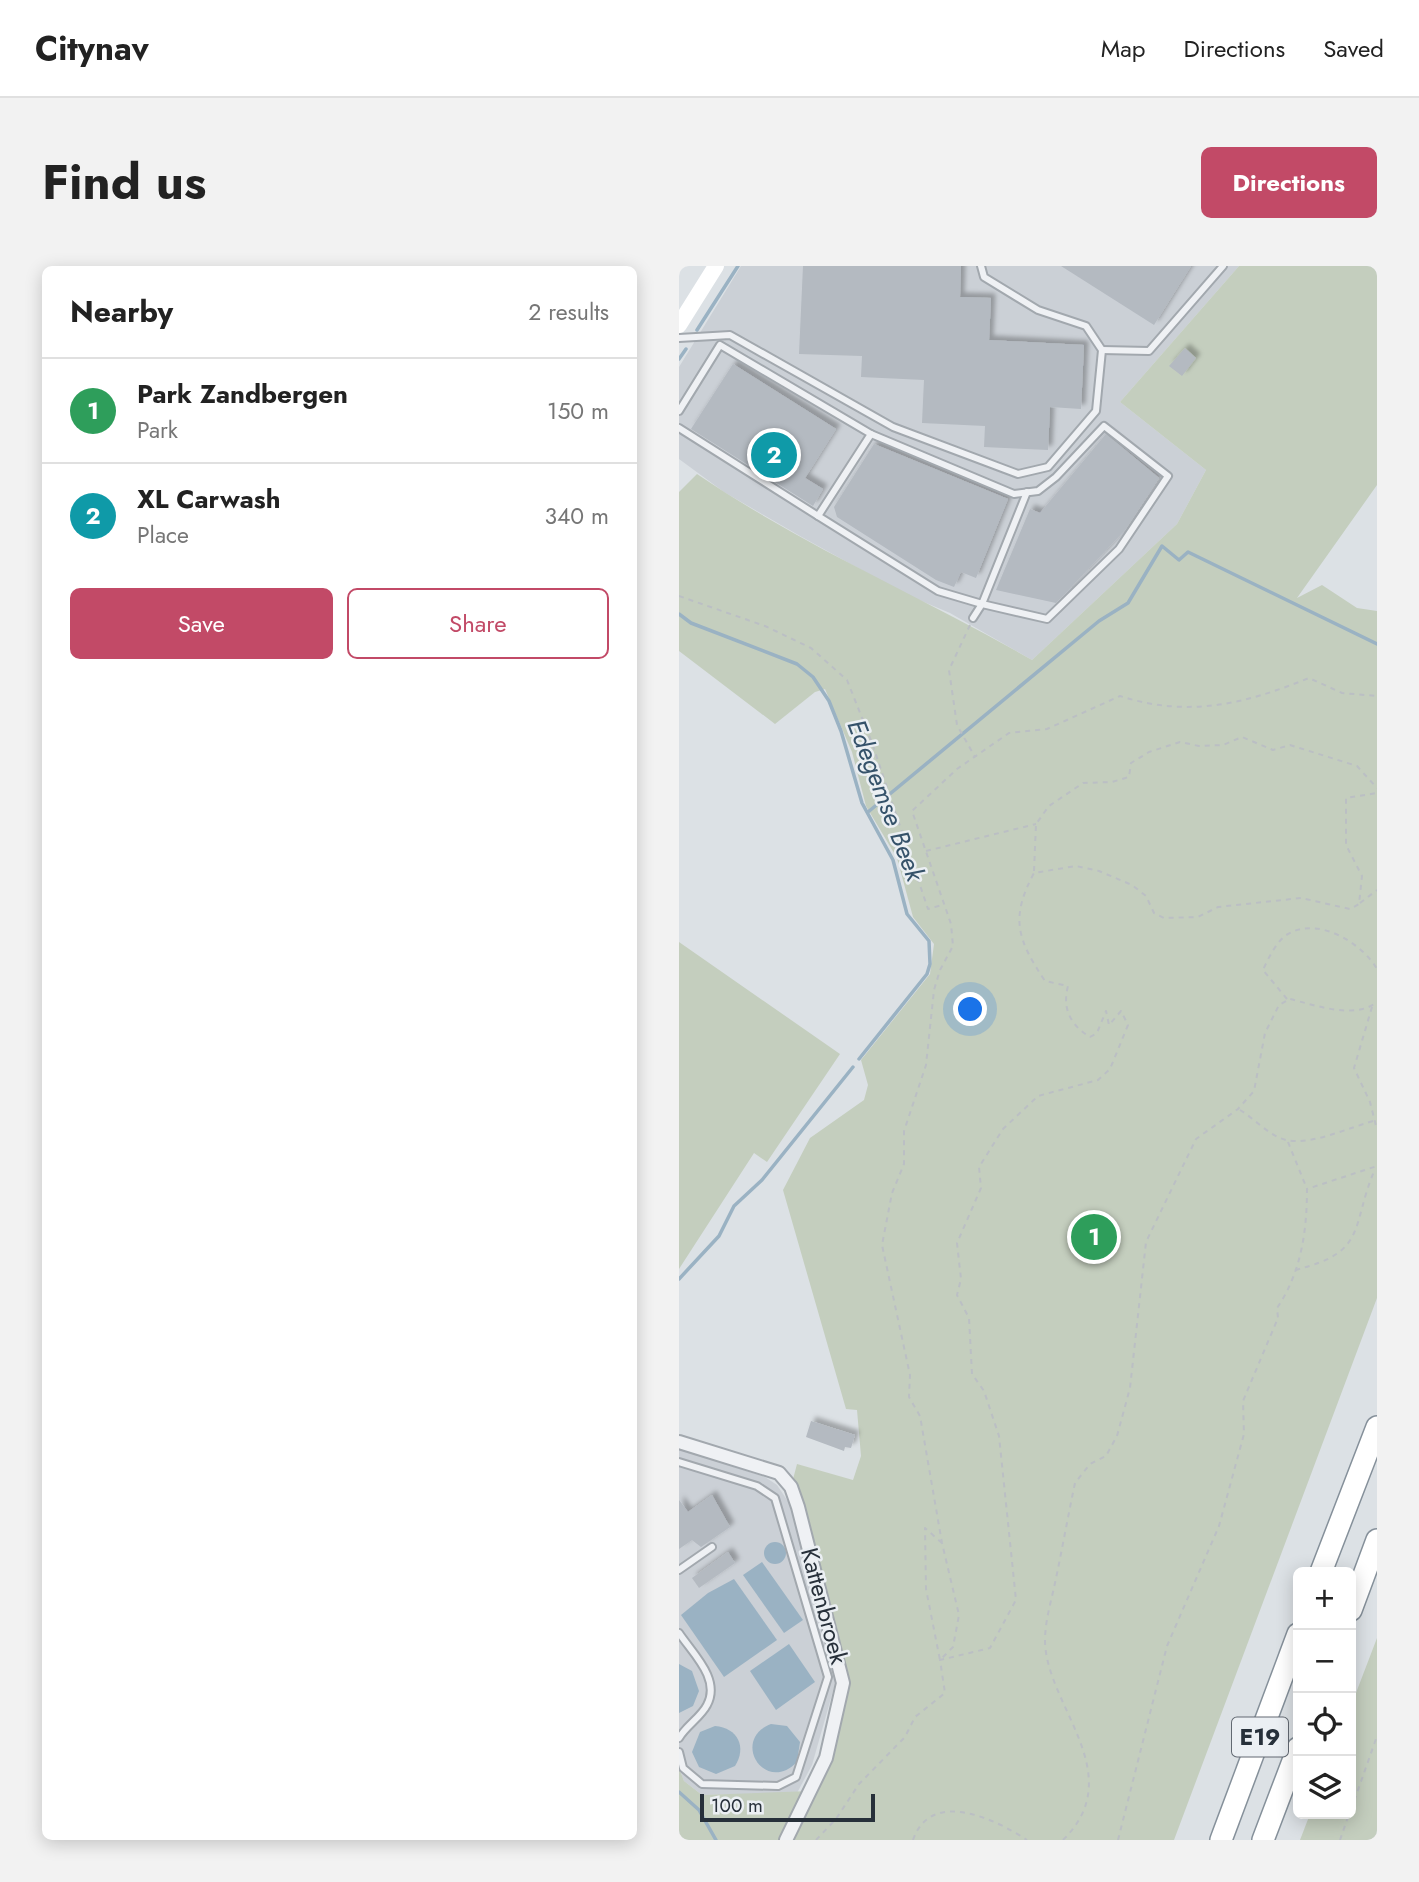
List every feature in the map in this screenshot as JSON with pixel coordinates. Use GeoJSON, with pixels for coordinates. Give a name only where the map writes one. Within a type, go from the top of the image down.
{"type":"FeatureCollection","features":[{"type":"Feature","properties":{"kind":"highway"},"geometry":{"type":"LineString","coordinates":[[1323,1567],[1377,1427]]}},
{"type":"Feature","properties":{"kind":"highway"},"geometry":{"type":"LineString","coordinates":[[1356,1597],[1377,1540]]}},
{"type":"Feature","properties":{"kind":"highway","name":"E19"},"geometry":{"type":"LineString","coordinates":[[1221,1840],[1293,1647]]}},
{"type":"Feature","properties":{"kind":"highway","name":"E19"},"geometry":{"type":"LineString","coordinates":[[1263,1840],[1295,1756]]}},
{"type":"Feature","properties":{"kind":"main road"},"geometry":{"type":"LineString","coordinates":[[679,325],[716,266]]}},
{"type":"Feature","properties":{"kind":"street","name":"Kattenbroek"},"geometry":{"type":"LineString","coordinates":[[679,1442],[779,1473],[791,1487],[798,1507],[843,1683],[826,1758],[786,1840]]}},
{"type":"Feature","properties":{"kind":"lane"},"geometry":{"type":"LineString","coordinates":[[679,338],[730,335],[893,427],[1018,474],[1048,467],[1096,411],[1102,350],[1086,326],[1038,310],[984,277],[981,266]]}},
{"type":"Feature","properties":{"kind":"lane"},"geometry":{"type":"LineString","coordinates":[[1102,350],[1149,351],[1223,266]]}},
{"type":"Feature","properties":{"kind":"lane"},"geometry":{"type":"LineString","coordinates":[[679,411],[720,345],[871,434],[1014,494],[1038,491],[1056,477],[1104,426],[1168,476],[1119,549],[1047,620],[938,591],[679,428]]}},
{"type":"Feature","properties":{"kind":"lane"},"geometry":{"type":"LineString","coordinates":[[818,516],[871,434]]}},
{"type":"Feature","properties":{"kind":"lane"},"geometry":{"type":"LineString","coordinates":[[973,618],[982,604],[1027,492]]}},
{"type":"Feature","properties":{"kind":"lane"},"geometry":{"type":"LineString","coordinates":[[679,1462],[757,1486],[775,1498],[828,1677],[796,1777],[778,1786],[702,1784],[683,1768],[679,1752]]}},
{"type":"Feature","properties":{"kind":"lane"},"geometry":{"type":"LineString","coordinates":[[679,1570],[712,1547]]}},
{"type":"Feature","properties":{"kind":"lane"},"geometry":{"type":"LineString","coordinates":[[679,1633],[710,1677],[711,1692],[707,1707],[686,1726],[679,1738]]}},
{"type":"Feature","properties":{"kind":"path"},"geometry":{"type":"LineString","coordinates":[[679,596],[765,626],[811,648],[847,680],[872,743],[928,909],[944,905]]}},
{"type":"Feature","properties":{"kind":"path"},"geometry":{"type":"LineString","coordinates":[[973,618],[949,670],[957,725],[975,757]]}},
{"type":"Feature","properties":{"kind":"path"},"geometry":{"type":"LineString","coordinates":[[940,1660],[953,1647],[959,1615],[942,1544],[920,1416],[909,1397],[910,1375],[882,1245],[892,1193],[904,1164],[904,1131],[926,1065],[934,990],[940,970],[953,946],[951,925],[912,811],[975,757],[1009,733],[1047,729],[1121,696],[1151,706],[1202,708],[1258,698],[1309,678],[1342,694],[1377,696]]}},
{"type":"Feature","properties":{"kind":"path"},"geometry":{"type":"LineString","coordinates":[[940,1660],[990,1648],[1016,1600],[999,1436],[984,1391],[972,1374],[969,1318],[957,1295],[961,1279],[957,1242],[981,1188],[979,1167],[1003,1129],[1038,1096],[1098,1080],[1110,1069],[1128,1025],[1121,1011],[1109,1025],[1106,1012],[1097,1033],[1090,1037],[1076,1029],[1064,1003],[1068,986],[1045,981],[1017,927],[1024,891],[1034,873],[1036,824],[1049,806],[1083,783],[1112,782],[1129,777],[1131,763],[1149,752],[1180,742],[1199,747],[1223,745],[1242,737],[1273,750],[1290,745],[1314,750],[1357,766],[1377,789]]}},
{"type":"Feature","properties":{"kind":"path"},"geometry":{"type":"LineString","coordinates":[[1359,904],[1362,876],[1346,845],[1346,798],[1377,793]]}},
{"type":"Feature","properties":{"kind":"path"},"geometry":{"type":"LineString","coordinates":[[925,851],[1036,824]]}},
{"type":"Feature","properties":{"kind":"path"},"geometry":{"type":"LineString","coordinates":[[1034,873],[1054,872],[1076,866],[1099,871],[1132,885],[1146,896],[1154,913],[1164,918],[1198,917],[1218,907],[1301,898],[1350,909],[1377,890]]}},
{"type":"Feature","properties":{"kind":"path"},"geometry":{"type":"LineString","coordinates":[[1377,970],[1362,948],[1337,933],[1303,929],[1287,934],[1263,970],[1287,1000],[1342,1011],[1372,1006],[1377,1002]]}},
{"type":"Feature","properties":{"kind":"path"},"geometry":{"type":"LineString","coordinates":[[1063,1840],[1081,1816],[1088,1781],[1085,1752],[1048,1660],[1045,1643],[1046,1624],[1075,1483],[1090,1464],[1106,1456],[1117,1436],[1129,1388],[1146,1242],[1196,1139],[1238,1110],[1254,1091],[1265,1033],[1279,1005],[1287,1000]]}},
{"type":"Feature","properties":{"kind":"path"},"geometry":{"type":"LineString","coordinates":[[1372,1006],[1354,1068],[1370,1102],[1377,1130]]}},
{"type":"Feature","properties":{"kind":"path"},"geometry":{"type":"LineString","coordinates":[[1238,1110],[1272,1134],[1287,1141],[1323,1137],[1376,1120]]}},
{"type":"Feature","properties":{"kind":"path"},"geometry":{"type":"LineString","coordinates":[[1118,1840],[1167,1646],[1219,1527],[1244,1434],[1243,1401],[1278,1318],[1277,1308],[1291,1288],[1305,1230],[1307,1189],[1287,1141]]}},
{"type":"Feature","properties":{"kind":"path"},"geometry":{"type":"LineString","coordinates":[[1307,1189],[1376,1167]]}},
{"type":"Feature","properties":{"kind":"path"},"geometry":{"type":"LineString","coordinates":[[1295,1270],[1327,1262],[1343,1250],[1354,1236],[1376,1167]]}},
{"type":"Feature","properties":{"kind":"path"},"geometry":{"type":"LineString","coordinates":[[815,1840],[836,1819],[859,1784],[905,1737],[915,1717],[945,1693],[926,1589],[925,1528],[942,1544]]}},
{"type":"Feature","properties":{"kind":"path"},"geometry":{"type":"LineString","coordinates":[[1356,1795],[1377,1737]]}},
{"type":"Feature","properties":{"kind":"path"},"geometry":{"type":"LineString","coordinates":[[913,1840],[927,1819],[951,1810],[983,1818],[1027,1840]]}},
{"type":"Feature","properties":{"kind":"path"},"geometry":{"type":"LineString","coordinates":[[1340,1840],[1348,1819]]}},
{"type":"Feature","properties":{"kind":"shaded area"},"geometry":{"type":"Polygon","coordinates":[[[741,266],[1239,266],[1120,402],[1206,470],[1177,524],[1032,660],[950,613],[905,594],[800,536],[724,492],[679,459],[679,367],[741,266]]]}},
{"type":"Feature","properties":{"kind":"shaded area"},"geometry":{"type":"Polygon","coordinates":[[[679,1449],[765,1477],[777,1485],[793,1509],[837,1677],[812,1765],[797,1793],[702,1795],[684,1781],[679,1768],[679,1449]]]}},
{"type":"Feature","properties":{"kind":"green space"},"geometry":{"type":"Polygon","coordinates":[[[1239,266],[1377,266],[1377,485],[1297,598],[1322,585],[1357,608],[1377,611],[1377,1298],[1174,1840],[679,1840],[679,1768],[684,1781],[702,1795],[811,1791],[843,1683],[791,1487],[797,1464],[853,1480],[861,1456],[857,1410],[846,1409],[783,1190],[810,1138],[864,1100],[868,1085],[861,1060],[930,974],[934,944],[913,917],[897,858],[866,806],[852,752],[825,689],[815,692],[775,724],[679,651],[679,492],[697,474],[820,548],[1032,660],[1177,524],[1206,470],[1120,402],[1239,266]]]}},
{"type":"Feature","properties":{"kind":"green space"},"geometry":{"type":"Polygon","coordinates":[[[679,942],[840,1054],[767,1162],[754,1153],[679,1269],[679,942]]]}},
{"type":"Feature","properties":{"kind":"green space"},"geometry":{"type":"Polygon","coordinates":[[[1377,1638],[1377,1840],[1300,1840],[1308,1819],[1356,1819],[1356,1693],[1377,1638]]]}},
{"type":"Feature","properties":{"kind":"water"},"geometry":{"type":"Polygon","coordinates":[[[775,1542],[783,1545],[786,1553],[783,1561],[775,1564],[767,1561],[764,1553],[767,1545],[775,1542]]]}},
{"type":"Feature","properties":{"kind":"water"},"geometry":{"type":"Polygon","coordinates":[[[762,1562],[803,1620],[784,1633],[743,1575],[762,1562]]]}},
{"type":"Feature","properties":{"kind":"water"},"geometry":{"type":"Polygon","coordinates":[[[734,1579],[777,1640],[724,1677],[681,1615],[708,1593],[734,1579]]]}},
{"type":"Feature","properties":{"kind":"water"},"geometry":{"type":"Polygon","coordinates":[[[789,1644],[815,1682],[776,1710],[750,1671],[789,1644]]]}},
{"type":"Feature","properties":{"kind":"water"},"geometry":{"type":"Polygon","coordinates":[[[679,1664],[692,1671],[699,1691],[693,1706],[679,1713],[679,1664]]]}},
{"type":"Feature","properties":{"kind":"water"},"geometry":{"type":"Polygon","coordinates":[[[771,1724],[787,1726],[800,1742],[797,1762],[785,1770],[774,1772],[764,1769],[753,1752],[753,1741],[759,1732],[771,1724]]]}},
{"type":"Feature","properties":{"kind":"water"},"geometry":{"type":"Polygon","coordinates":[[[715,1726],[730,1730],[740,1746],[739,1759],[735,1766],[716,1774],[699,1767],[692,1752],[700,1732],[715,1726]]]}},
{"type":"Feature","properties":{"kind":"building"},"geometry":{"type":"Polygon","coordinates":[[[803,266],[961,266],[960,297],[991,298],[989,340],[1084,345],[1081,409],[1050,407],[1048,450],[984,447],[985,426],[922,423],[924,380],[861,377],[862,356],[799,354],[803,266]]]}},
{"type":"Feature","properties":{"kind":"building"},"geometry":{"type":"Polygon","coordinates":[[[1061,266],[1191,266],[1154,325],[1061,266]]]}},
{"type":"Feature","properties":{"kind":"building"},"geometry":{"type":"Polygon","coordinates":[[[1185,348],[1196,358],[1182,376],[1169,366],[1185,348]]]}},
{"type":"Feature","properties":{"kind":"building"},"geometry":{"type":"Polygon","coordinates":[[[733,364],[836,429],[805,478],[823,489],[813,506],[691,429],[733,364]]]}},
{"type":"Feature","properties":{"kind":"building"},"geometry":{"type":"Polygon","coordinates":[[[1106,434],[1159,478],[1125,530],[1056,603],[996,590],[1030,509],[1040,513],[1106,434]]]}},
{"type":"Feature","properties":{"kind":"building"},"geometry":{"type":"Polygon","coordinates":[[[874,444],[1008,499],[976,578],[961,572],[954,587],[936,580],[837,517],[834,507],[874,444]]]}},
{"type":"Feature","properties":{"kind":"building"},"geometry":{"type":"Polygon","coordinates":[[[811,1421],[855,1435],[851,1448],[845,1447],[844,1451],[806,1437],[811,1421]]]}},
{"type":"Feature","properties":{"kind":"building"},"geometry":{"type":"Polygon","coordinates":[[[712,1495],[730,1527],[701,1547],[692,1540],[679,1549],[679,1500],[688,1512],[712,1495]]]}},
{"type":"Feature","properties":{"kind":"building"},"geometry":{"type":"Polygon","coordinates":[[[728,1552],[735,1563],[699,1588],[692,1578],[728,1552]]]}},
{"type":"Feature","properties":{"kind":"waterway"},"geometry":{"type":"LineString","coordinates":[[697,330],[738,266]]}},
{"type":"Feature","properties":{"kind":"waterway"},"geometry":{"type":"LineString","coordinates":[[679,359],[686,349]]}},
{"type":"Feature","properties":{"kind":"waterway"},"geometry":{"type":"LineString","coordinates":[[868,812],[1099,621],[1128,603],[1162,546],[1179,560],[1188,552],[1377,644]]}},
{"type":"Feature","properties":{"kind":"waterway","name":"Edegemse Beek"},"geometry":{"type":"LineString","coordinates":[[679,614],[691,623],[797,664],[813,677],[829,701],[841,731],[862,803],[893,860],[907,914],[929,941],[930,964],[927,974],[859,1059]]}},
{"type":"Feature","properties":{"kind":"waterway","name":"Edegemse Beek"},"geometry":{"type":"LineString","coordinates":[[679,1279],[719,1236],[734,1206],[762,1180],[853,1067]]}},
{"type":"Feature","properties":{"kind":"waterway","name":"Edegemse Beek"},"geometry":{"type":"LineString","coordinates":[[679,1792],[699,1810],[716,1840]]}},
{"type":"Feature","properties":{"kind":"place","name":"XL Carwash"},"geometry":{"type":"Point","coordinates":[774,455]}},
{"type":"Feature","properties":{"kind":"place","name":"Park Zandbergen"},"geometry":{"type":"Point","coordinates":[1094,1237]}}]}
